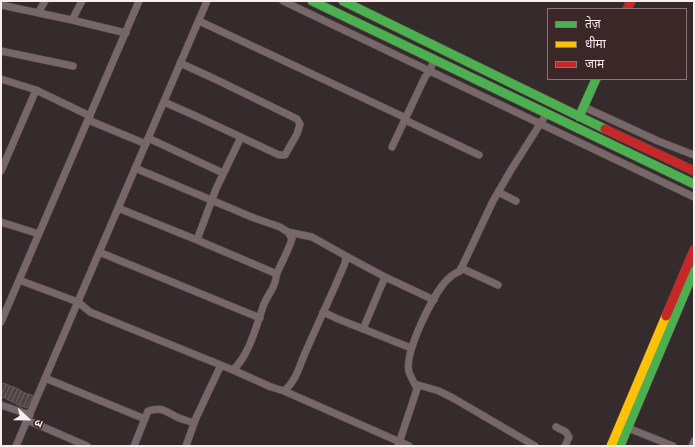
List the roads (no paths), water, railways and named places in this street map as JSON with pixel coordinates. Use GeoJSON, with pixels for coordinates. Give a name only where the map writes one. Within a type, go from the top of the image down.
{"type":"FeatureCollection","features":[{"type":"Feature","properties":{"kind":"street"},"geometry":{"type":"LineString","coordinates":[[38,13],[44,1]]}},
{"type":"Feature","properties":{"kind":"street"},"geometry":{"type":"LineString","coordinates":[[72,20],[82,1]]}},
{"type":"Feature","properties":{"kind":"street"},"geometry":{"type":"LineString","coordinates":[[2,317],[139,1]]}},
{"type":"Feature","properties":{"kind":"street"},"geometry":{"type":"LineString","coordinates":[[16,446],[207,1]]}},
{"type":"Feature","properties":{"kind":"street"},"geometry":{"type":"LineString","coordinates":[[283,1],[694,197]]}},
{"type":"Feature","properties":{"kind":"street"},"geometry":{"type":"LineString","coordinates":[[312,1],[411,50],[434,59],[694,184]]}},
{"type":"Feature","properties":{"kind":"street"},"geometry":{"type":"LineString","coordinates":[[343,1],[552,104],[694,171]]}},
{"type":"Feature","properties":{"kind":"street"},"geometry":{"type":"LineString","coordinates":[[2,5],[126,33]]}},
{"type":"Feature","properties":{"kind":"street"},"geometry":{"type":"LineString","coordinates":[[199,21],[480,155]]}},
{"type":"Feature","properties":{"kind":"street"},"geometry":{"type":"LineString","coordinates":[[1,51],[73,66]]}},
{"type":"Feature","properties":{"kind":"street"},"geometry":{"type":"LineString","coordinates":[[392,146],[425,77],[430,71],[434,59]]}},
{"type":"Feature","properties":{"kind":"street"},"geometry":{"type":"LineString","coordinates":[[164,102],[279,155],[285,155],[297,134],[300,124],[291,116],[180,64]]}},
{"type":"Feature","properties":{"kind":"street"},"geometry":{"type":"LineString","coordinates":[[1,79],[36,90],[89,118],[224,173]]}},
{"type":"Feature","properties":{"kind":"street"},"geometry":{"type":"LineString","coordinates":[[579,117],[596,80]]}},
{"type":"Feature","properties":{"kind":"street"},"geometry":{"type":"LineString","coordinates":[[1,171],[36,90]]}},
{"type":"Feature","properties":{"kind":"street"},"geometry":{"type":"LineString","coordinates":[[398,444],[417,389],[409,372],[411,348],[423,320],[448,279],[460,271],[498,192],[552,104]]}},
{"type":"Feature","properties":{"kind":"street"},"geometry":{"type":"LineString","coordinates":[[584,107],[658,141],[694,155]]}},
{"type":"Feature","properties":{"kind":"street"},"geometry":{"type":"LineString","coordinates":[[197,240],[212,200],[241,137]]}},
{"type":"Feature","properties":{"kind":"street"},"geometry":{"type":"LineString","coordinates":[[135,168],[254,218],[280,227],[288,232],[312,237],[385,277],[434,300]]}},
{"type":"Feature","properties":{"kind":"street"},"geometry":{"type":"LineString","coordinates":[[498,192],[516,201]]}},
{"type":"Feature","properties":{"kind":"street"},"geometry":{"type":"LineString","coordinates":[[118,208],[276,274]]}},
{"type":"Feature","properties":{"kind":"street"},"geometry":{"type":"LineString","coordinates":[[1,222],[39,234]]}},
{"type":"Feature","properties":{"kind":"street"},"geometry":{"type":"LineString","coordinates":[[232,370],[241,361],[251,342],[265,303],[275,283],[276,274],[284,260],[292,239],[288,232]]}},
{"type":"Feature","properties":{"kind":"street"},"geometry":{"type":"LineString","coordinates":[[611,446],[694,250]]}},
{"type":"Feature","properties":{"kind":"street"},"geometry":{"type":"LineString","coordinates":[[99,252],[260,318]]}},
{"type":"Feature","properties":{"kind":"street"},"geometry":{"type":"LineString","coordinates":[[284,391],[291,385],[296,376],[345,263],[346,256]]}},
{"type":"Feature","properties":{"kind":"street"},"geometry":{"type":"LineString","coordinates":[[461,268],[498,285]]}},
{"type":"Feature","properties":{"kind":"street"},"geometry":{"type":"LineString","coordinates":[[620,446],[694,271]]}},
{"type":"Feature","properties":{"kind":"street"},"geometry":{"type":"LineString","coordinates":[[363,328],[385,277]]}},
{"type":"Feature","properties":{"kind":"street"},"geometry":{"type":"LineString","coordinates":[[19,280],[78,302],[90,312],[284,391],[398,444],[409,446]]}},
{"type":"Feature","properties":{"kind":"street"},"geometry":{"type":"LineString","coordinates":[[323,312],[411,348]]}},
{"type":"Feature","properties":{"kind":"street"},"geometry":{"type":"LineString","coordinates":[[186,446],[194,423],[221,365]]}},
{"type":"Feature","properties":{"kind":"street"},"geometry":{"type":"LineString","coordinates":[[45,378],[145,419]]}},
{"type":"Feature","properties":{"kind":"street"},"geometry":{"type":"LineString","coordinates":[[415,384],[453,398],[534,446]]}},
{"type":"Feature","properties":{"kind":"street"},"geometry":{"type":"LineString","coordinates":[[1,405],[87,446]]}},
{"type":"Feature","properties":{"kind":"street"},"geometry":{"type":"LineString","coordinates":[[134,446],[148,411],[156,408],[164,410],[178,418],[194,423]]}},
{"type":"Feature","properties":{"kind":"street"},"geometry":{"type":"LineString","coordinates":[[556,427],[566,432],[568,437],[564,446]]}},
{"type":"Feature","properties":{"kind":"street"},"geometry":{"type":"LineString","coordinates":[[628,428],[673,446]]}},
{"type":"Feature","properties":{"kind":"street"},"geometry":{"type":"LineString","coordinates":[[692,446],[694,441]]}}]}
